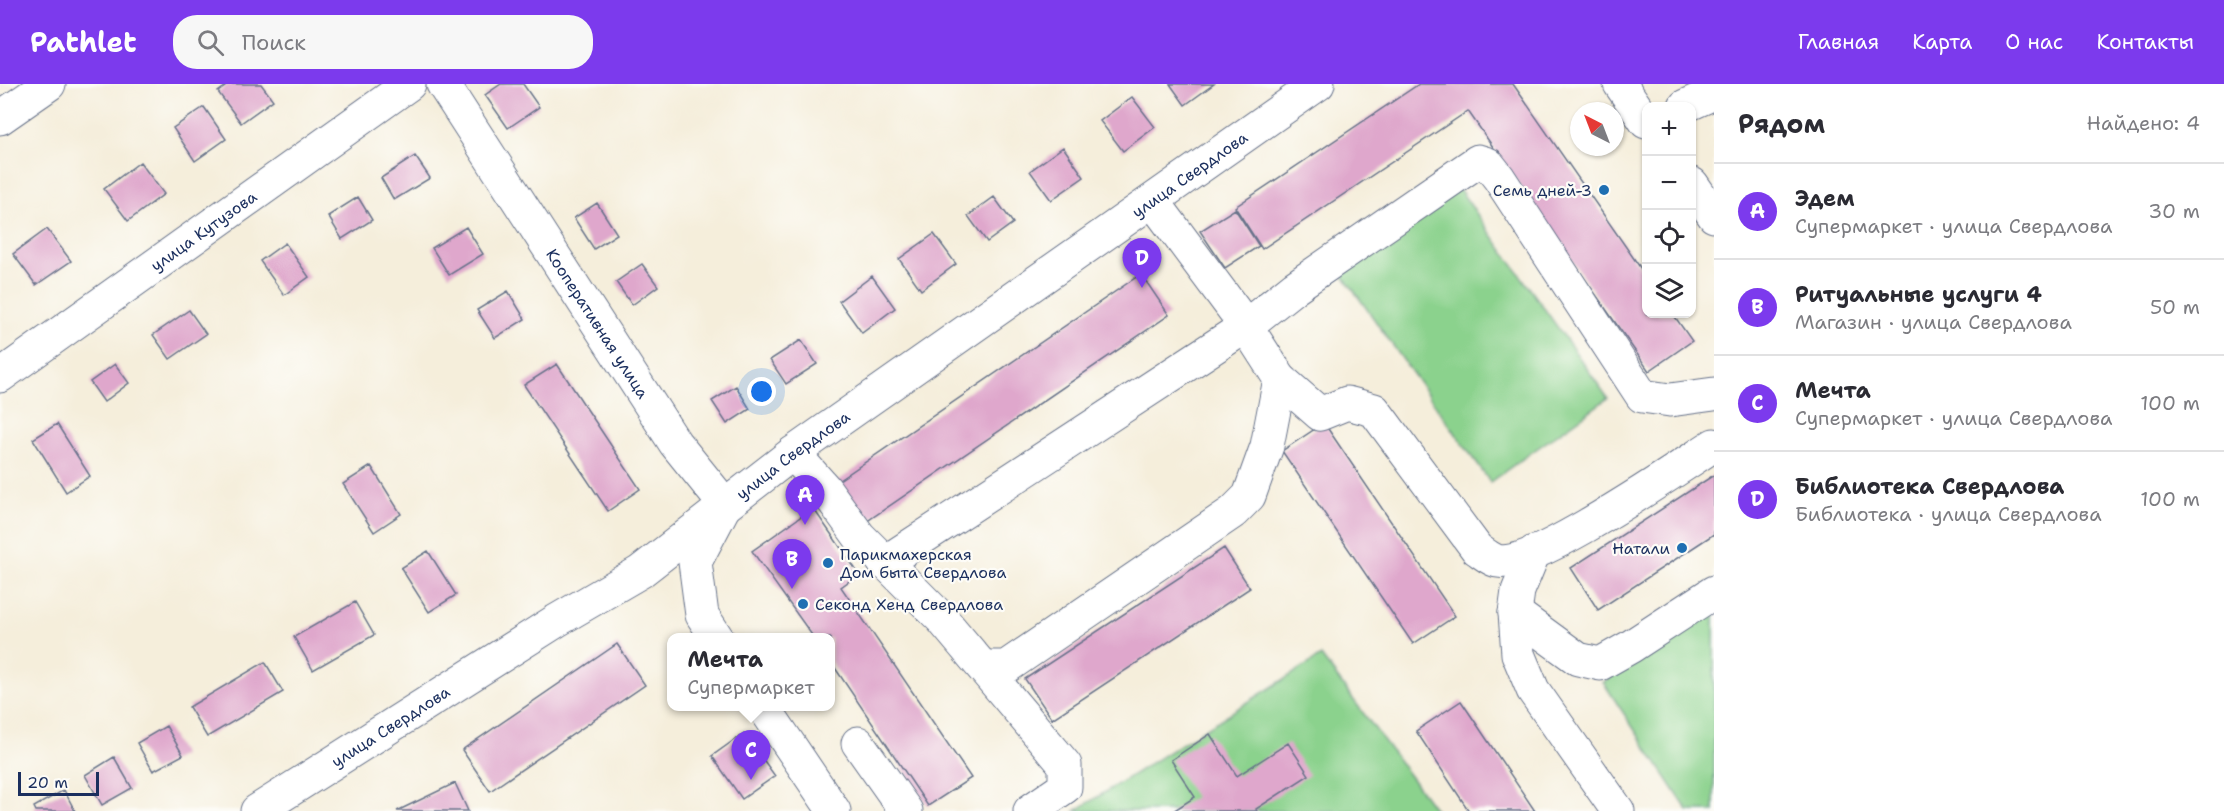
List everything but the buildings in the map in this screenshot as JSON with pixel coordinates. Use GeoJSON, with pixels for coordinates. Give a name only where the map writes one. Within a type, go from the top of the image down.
{"type":"FeatureCollection","features":[{"type":"Feature","properties":{"kind":"street"},"geometry":{"type":"LineString","coordinates":[[0,118],[49,84]]}},
{"type":"Feature","properties":{"kind":"street","name":"улица Кутузова"},"geometry":{"type":"LineString","coordinates":[[0,376],[409,84]]}},
{"type":"Feature","properties":{"kind":"street","name":"Кооперативная улица"},"geometry":{"type":"LineString","coordinates":[[443,84],[675,443],[724,505]]}},
{"type":"Feature","properties":{"kind":"street","name":"улица Свердлова"},"geometry":{"type":"LineString","coordinates":[[257,811],[556,621],[640,572],[793,453],[1318,84]]}},
{"type":"Feature","properties":{"kind":"street"},"geometry":{"type":"LineString","coordinates":[[1620,84],[1642,115]]}},
{"type":"Feature","properties":{"kind":"street"},"geometry":{"type":"LineString","coordinates":[[1694,102],[1714,93]]}},
{"type":"Feature","properties":{"kind":"street"},"geometry":{"type":"LineString","coordinates":[[884,563],[1246,326],[1295,286],[1478,161],[1488,164],[1499,178],[1642,396],[1670,400],[1714,394]]}},
{"type":"Feature","properties":{"kind":"street"},"geometry":{"type":"LineString","coordinates":[[1696,190],[1714,216]]}},
{"type":"Feature","properties":{"kind":"street"},"geometry":{"type":"LineString","coordinates":[[1153,201],[1246,326],[1280,379],[1320,414],[1347,403],[1374,410],[1477,549],[1497,561],[1517,559],[1555,544],[1634,497],[1714,445]]}},
{"type":"Feature","properties":{"kind":"street"},"geometry":{"type":"LineString","coordinates":[[983,667],[1006,667],[1233,512],[1250,496],[1267,446],[1280,379]]}},
{"type":"Feature","properties":{"kind":"street"},"geometry":{"type":"LineString","coordinates":[[793,453],[825,489],[859,536],[942,619],[1065,765],[1065,787],[1030,811]]}},
{"type":"Feature","properties":{"kind":"street"},"geometry":{"type":"LineString","coordinates":[[714,633],[702,615],[695,562],[724,505]]}},
{"type":"Feature","properties":{"kind":"street"},"geometry":{"type":"LineString","coordinates":[[1534,552],[1518,591],[1515,613],[1518,654],[1533,690],[1618,811]]}},
{"type":"Feature","properties":{"kind":"street"},"geometry":{"type":"LineString","coordinates":[[1515,613],[1578,659],[1600,664],[1714,592]]}},
{"type":"Feature","properties":{"kind":"street"},"geometry":{"type":"LineString","coordinates":[[766,711],[834,811]]}},
{"type":"Feature","properties":{"kind":"street"},"geometry":{"type":"LineString","coordinates":[[858,742],[906,811]]}},
{"type":"Feature","properties":{"kind":"green space"},"geometry":{"type":"Polygon","coordinates":[[[1457,186],[1608,398],[1490,482],[1339,270],[1457,186]]]}},
{"type":"Feature","properties":{"kind":"green space"},"geometry":{"type":"Polygon","coordinates":[[[1714,609],[1714,811],[1688,811],[1603,682],[1714,609]]]}},
{"type":"Feature","properties":{"kind":"green space"},"geometry":{"type":"Polygon","coordinates":[[[1321,656],[1436,811],[1075,811],[1321,656]]]}},
{"type":"Feature","properties":{"kind":"place","name":"Семь дней-3"},"geometry":{"type":"Point","coordinates":[1604,190]}},
{"type":"Feature","properties":{"kind":"place","name":"Библиотека Свердлова"},"geometry":{"type":"Point","coordinates":[1142,288]}},
{"type":"Feature","properties":{"kind":"place","name":"Эдем"},"geometry":{"type":"Point","coordinates":[805,525]}},
{"type":"Feature","properties":{"kind":"place","name":"Натали"},"geometry":{"type":"Point","coordinates":[1682,548]}},
{"type":"Feature","properties":{"kind":"place","name":"Парикмахерская Дом быта Свердлова"},"geometry":{"type":"Point","coordinates":[828,563]}},
{"type":"Feature","properties":{"kind":"place","name":"Ритуальные услуги 4"},"geometry":{"type":"Point","coordinates":[792,589]}},
{"type":"Feature","properties":{"kind":"place","name":"Секонд Хенд Свердлова"},"geometry":{"type":"Point","coordinates":[803,604]}},
{"type":"Feature","properties":{"kind":"place","name":"Мечта"},"geometry":{"type":"Point","coordinates":[751,780]}}]}
